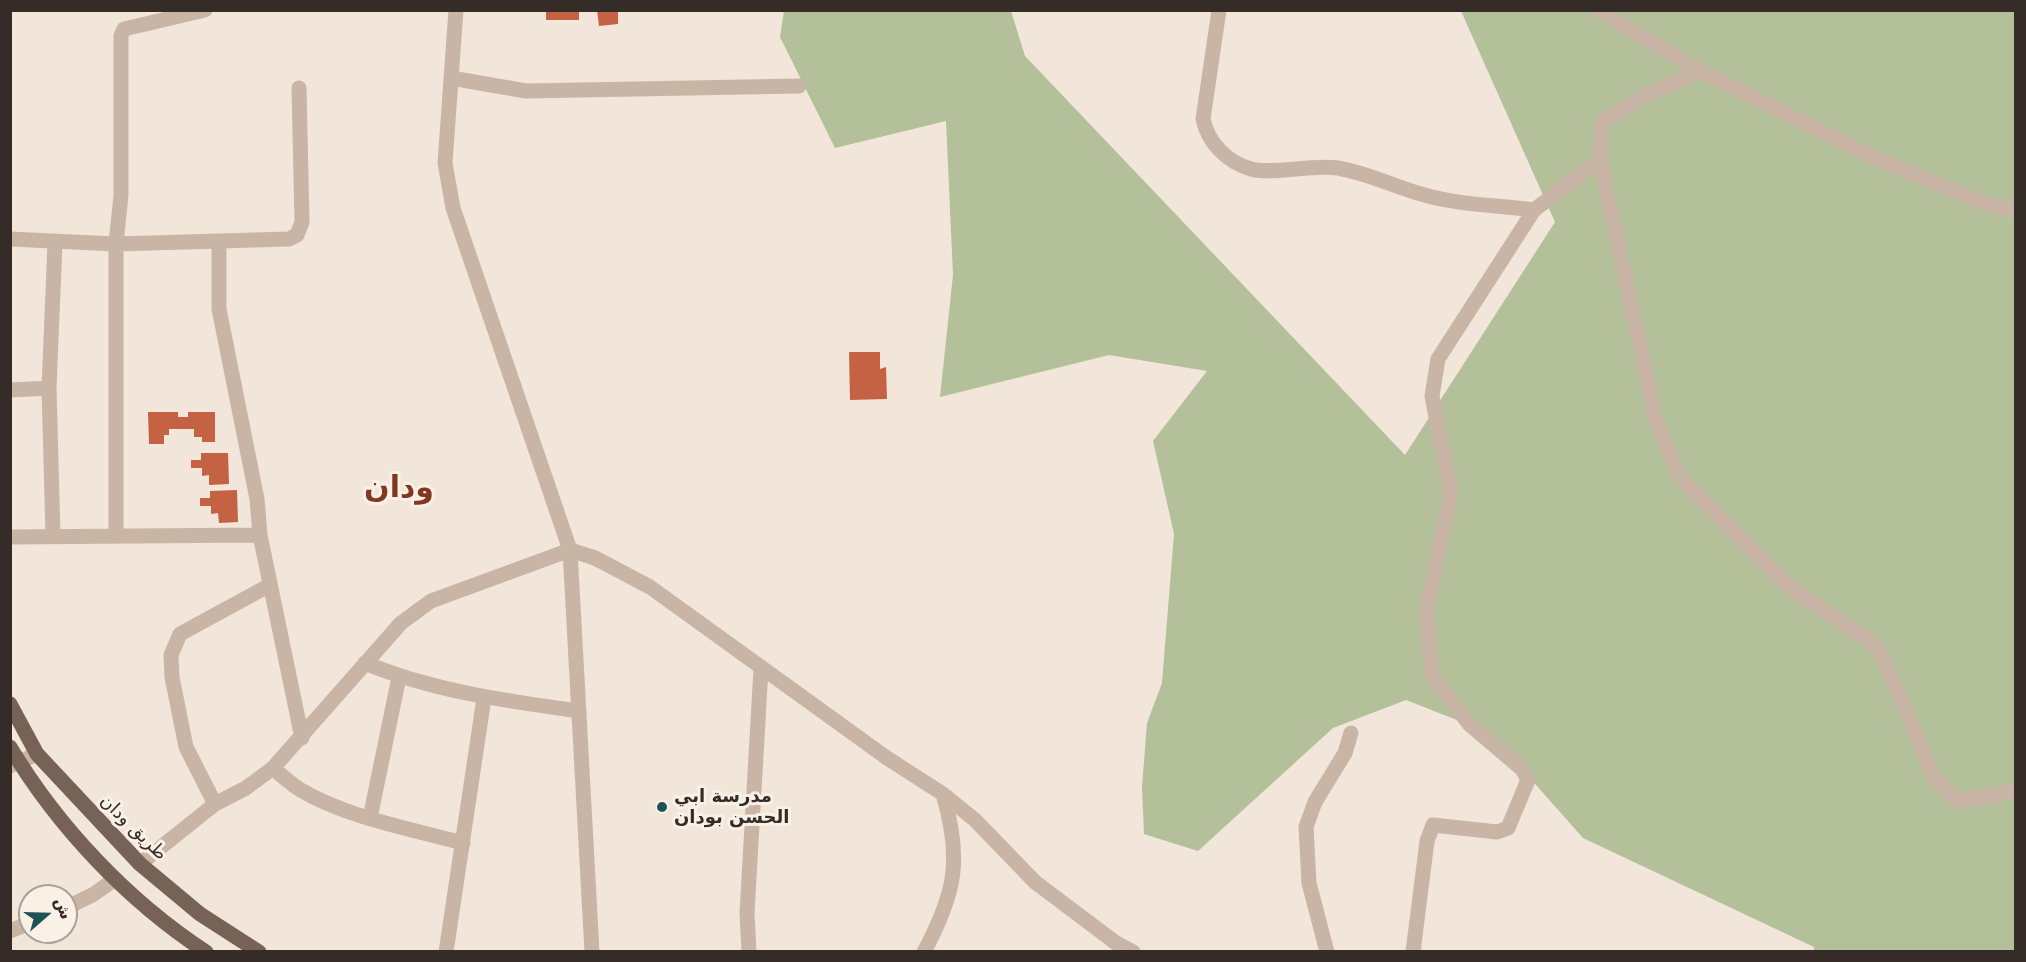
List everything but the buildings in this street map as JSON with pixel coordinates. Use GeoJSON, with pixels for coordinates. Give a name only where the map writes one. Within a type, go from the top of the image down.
{"type":"FeatureCollection","features":[{"type":"Feature","properties":{"kind":"main road","name":"طريق ودان"},"geometry":{"type":"LineString","coordinates":[[10,704],[37,754],[140,864],[200,914],[259,951]]}},
{"type":"Feature","properties":{"kind":"main road"},"geometry":{"type":"LineString","coordinates":[[10,745],[15,764],[115,879],[184,938],[206,951]]}},
{"type":"Feature","properties":{"kind":"street"},"geometry":{"type":"LineString","coordinates":[[116,535],[116,244],[122,195],[121,36],[124,28],[205,10]]}},
{"type":"Feature","properties":{"kind":"street"},"geometry":{"type":"LineString","coordinates":[[456,10],[445,163],[453,208],[570,550],[592,951]]}},
{"type":"Feature","properties":{"kind":"street"},"geometry":{"type":"LineString","coordinates":[[1219,10],[1203,119],[1206,133],[1218,150],[1237,163],[1253,170],[1335,167],[1366,174],[1419,194],[1444,200],[1534,210]]}},
{"type":"Feature","properties":{"kind":"street"},"geometry":{"type":"LineString","coordinates":[[1598,10],[1700,71],[1868,155],[1983,203],[2016,211]]}},
{"type":"Feature","properties":{"kind":"street"},"geometry":{"type":"LineString","coordinates":[[1700,71],[1642,97],[1602,122],[1600,160],[1655,417],[1680,478],[1788,586],[1867,639],[1880,651],[1935,780],[1946,791],[1959,801],[2016,791]]}},
{"type":"Feature","properties":{"kind":"street"},"geometry":{"type":"LineString","coordinates":[[451,78],[525,91],[800,86]]}},
{"type":"Feature","properties":{"kind":"street"},"geometry":{"type":"LineString","coordinates":[[10,239],[55,243],[116,244],[289,239],[297,235],[302,222],[299,88]]}},
{"type":"Feature","properties":{"kind":"street"},"geometry":{"type":"LineString","coordinates":[[1413,951],[1427,841],[1433,825],[1497,832],[1508,828],[1528,780],[1522,769],[1469,723],[1432,676],[1426,609],[1451,494],[1432,396],[1438,359],[1534,210],[1600,160]]}},
{"type":"Feature","properties":{"kind":"street"},"geometry":{"type":"LineString","coordinates":[[219,241],[219,309],[257,499],[260,535],[302,738]]}},
{"type":"Feature","properties":{"kind":"street"},"geometry":{"type":"LineString","coordinates":[[53,535],[49,388],[55,243]]}},
{"type":"Feature","properties":{"kind":"street"},"geometry":{"type":"LineString","coordinates":[[10,390],[49,388]]}},
{"type":"Feature","properties":{"kind":"street"},"geometry":{"type":"LineString","coordinates":[[10,537],[260,535]]}},
{"type":"Feature","properties":{"kind":"street"},"geometry":{"type":"LineString","coordinates":[[140,864],[215,804],[246,788],[273,768],[302,738],[401,623],[431,601],[570,550],[595,558],[651,587],[886,758],[943,794],[975,820],[1035,882],[1116,944],[1133,951]]}},
{"type":"Feature","properties":{"kind":"street"},"geometry":{"type":"LineString","coordinates":[[215,804],[186,747],[172,677],[171,655],[180,634],[270,585]]}},
{"type":"Feature","properties":{"kind":"street"},"geometry":{"type":"LineString","coordinates":[[365,663],[399,677],[484,698],[579,711]]}},
{"type":"Feature","properties":{"kind":"street"},"geometry":{"type":"LineString","coordinates":[[749,951],[747,913],[761,668]]}},
{"type":"Feature","properties":{"kind":"street"},"geometry":{"type":"LineString","coordinates":[[370,818],[399,677]]}},
{"type":"Feature","properties":{"kind":"street"},"geometry":{"type":"LineString","coordinates":[[446,951],[484,698]]}},
{"type":"Feature","properties":{"kind":"street"},"geometry":{"type":"LineString","coordinates":[[1327,951],[1309,883],[1306,827],[1315,802],[1345,753],[1351,734]]}},
{"type":"Feature","properties":{"kind":"street"},"geometry":{"type":"LineString","coordinates":[[10,745],[27,737]]}},
{"type":"Feature","properties":{"kind":"street"},"geometry":{"type":"LineString","coordinates":[[15,764],[37,754]]}},
{"type":"Feature","properties":{"kind":"street"},"geometry":{"type":"LineString","coordinates":[[273,768],[298,788],[370,818],[463,843]]}},
{"type":"Feature","properties":{"kind":"street"},"geometry":{"type":"LineString","coordinates":[[924,951],[938,924],[949,893],[956,855],[943,794]]}},
{"type":"Feature","properties":{"kind":"street"},"geometry":{"type":"LineString","coordinates":[[78,902],[115,879]]}},
{"type":"Feature","properties":{"kind":"green space"},"geometry":{"type":"Polygon","coordinates":[[[784,11],[1011,11],[1025,56],[1405,455],[1555,222],[1461,11],[2015,11],[2015,951],[1814,951],[1814,947],[1583,838],[1490,733],[1406,700],[1333,728],[1198,851],[1144,834],[1142,787],[1147,723],[1162,683],[1174,534],[1153,441],[1207,371],[1109,355],[940,397],[953,275],[946,121],[835,148],[780,37],[784,11]]]}},
{"type":"Feature","properties":{"kind":"place","name":"مدرسة ابي الحسن بودان"},"geometry":{"type":"Point","coordinates":[662,807]}},
{"type":"Feature","properties":{"kind":"district","name":"ودان"},"geometry":{"type":"Point","coordinates":[399,489]}}]}
